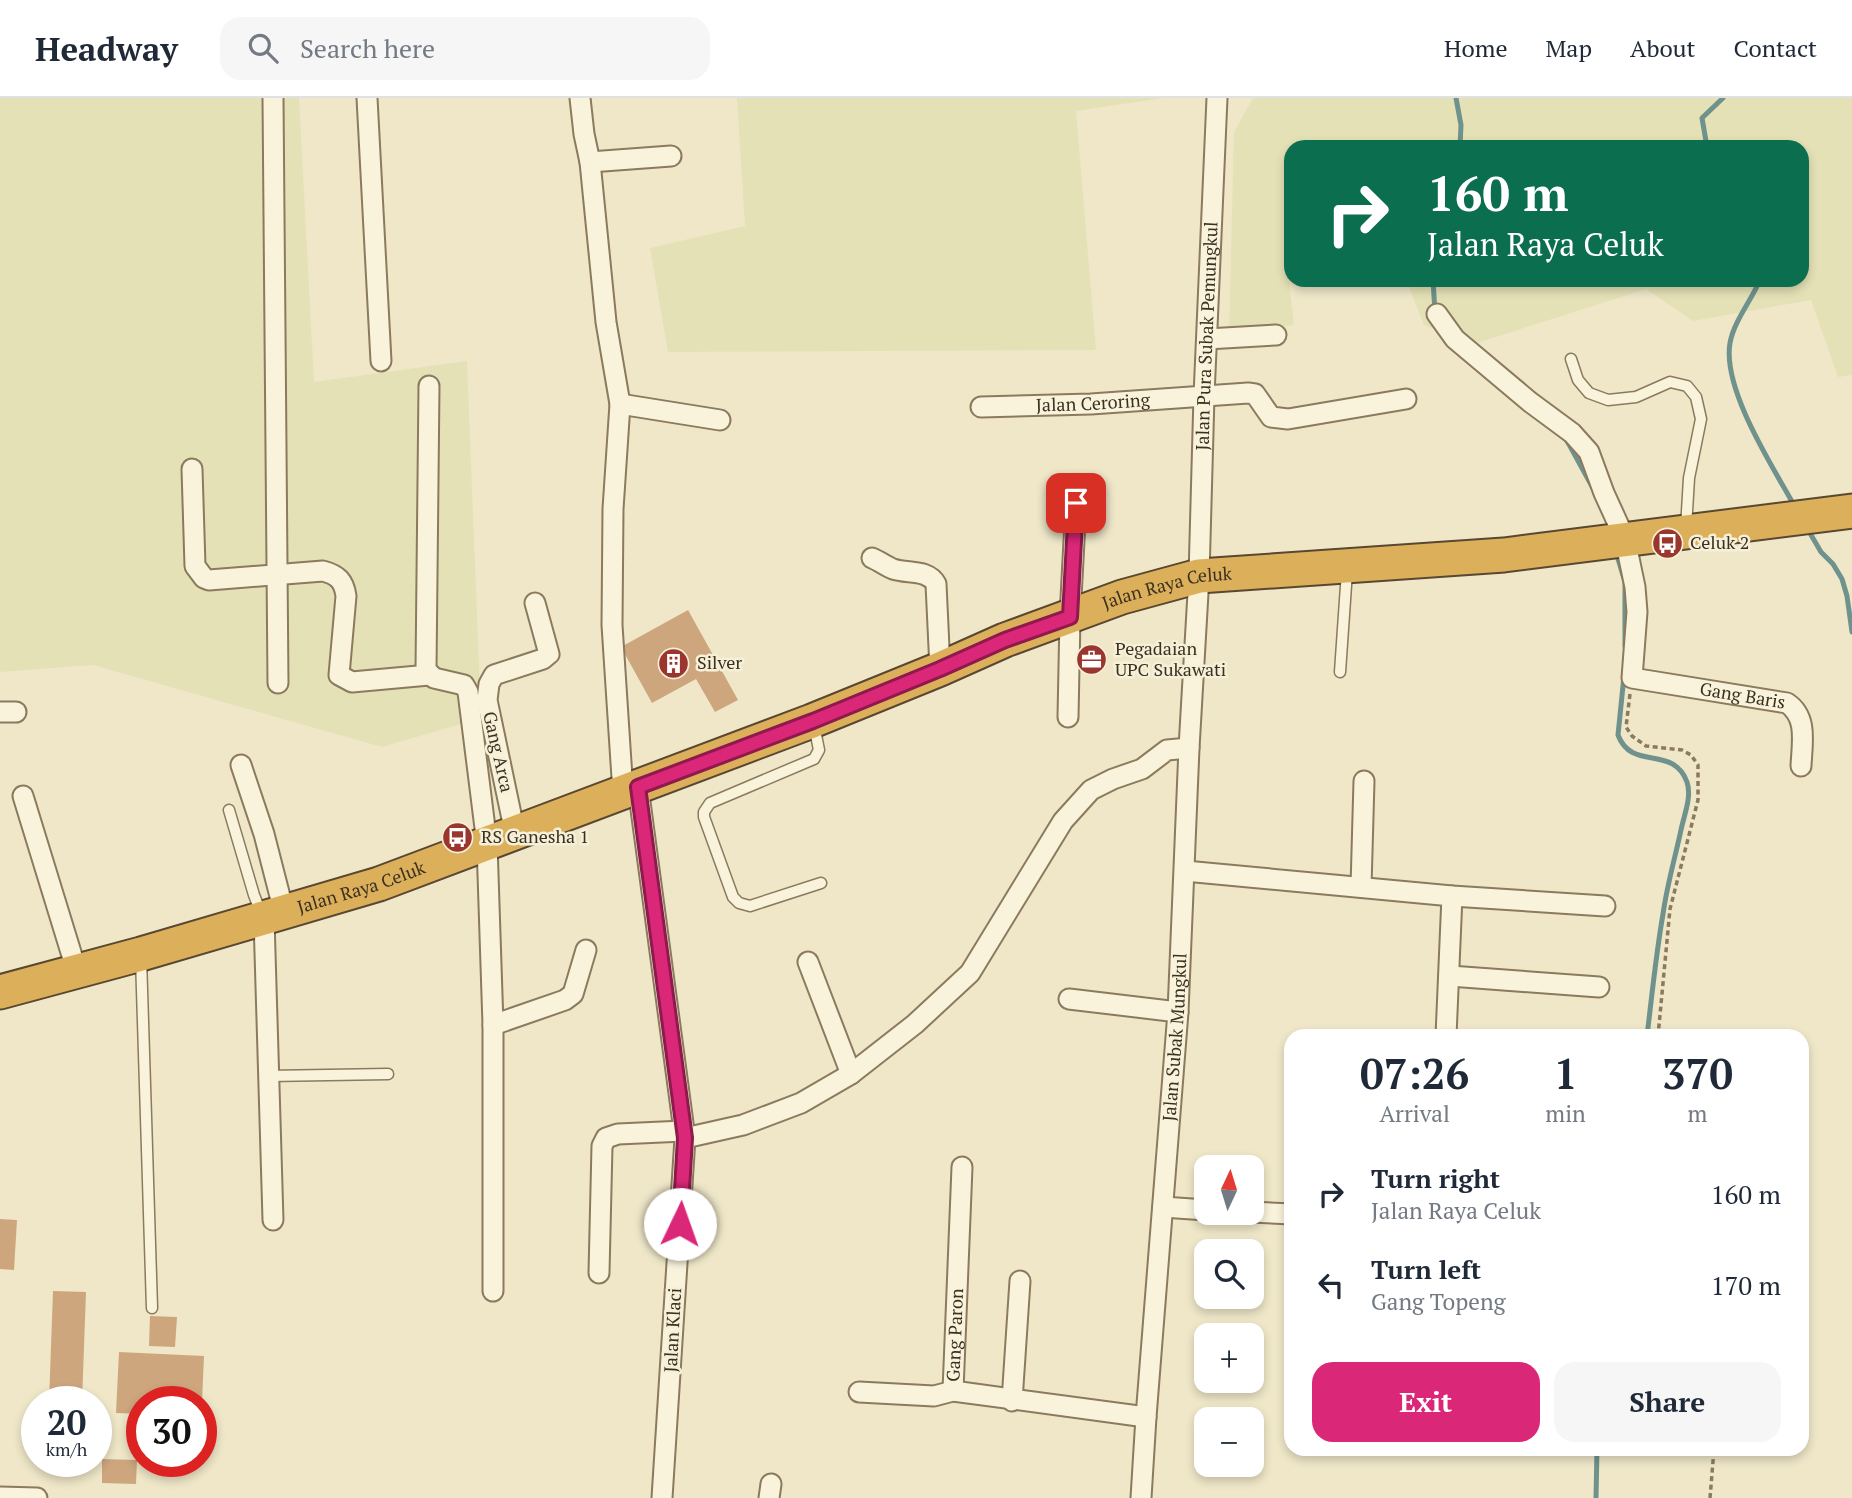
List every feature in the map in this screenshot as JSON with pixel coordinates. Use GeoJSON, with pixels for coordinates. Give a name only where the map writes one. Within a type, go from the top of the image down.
{"type":"FeatureCollection","features":[{"type":"Feature","properties":{"kind":"highway","name":"Jalan Raya Celuk"},"geometry":{"type":"LineString","coordinates":[[0,992],[379,884],[505,831],[631,790],[813,721],[1005,640],[1122,597],[1199,576],[1347,568],[1504,555],[1756,525],[1848,511]]}},
{"type":"Feature","properties":{"kind":"street"},"geometry":{"type":"LineString","coordinates":[[273,98],[278,683]]}},
{"type":"Feature","properties":{"kind":"street"},"geometry":{"type":"LineString","coordinates":[[367,98],[382,361]]}},
{"type":"Feature","properties":{"kind":"street","name":"Jalan Klaci"},"geometry":{"type":"LineString","coordinates":[[580,98],[590,162],[608,335],[620,404],[613,509],[612,625],[631,790],[685,1134],[662,1498]]}},
{"type":"Feature","properties":{"kind":"street","name":"Jalan Pura Subak Pemungkul"},"geometry":{"type":"LineString","coordinates":[[1199,576],[1217,98]]}},
{"type":"Feature","properties":{"kind":"street"},"geometry":{"type":"LineString","coordinates":[[590,162],[671,156]]}},
{"type":"Feature","properties":{"kind":"street"},"geometry":{"type":"LineString","coordinates":[[1437,314],[1455,339],[1579,439],[1589,452],[1635,587],[1637,612],[1632,678]]}},
{"type":"Feature","properties":{"kind":"street"},"geometry":{"type":"LineString","coordinates":[[1207,339],[1276,335]]}},
{"type":"Feature","properties":{"kind":"street"},"geometry":{"type":"LineString","coordinates":[[429,386],[426,670],[434,678],[460,683],[468,692],[505,831],[493,1025],[494,1290]]}},
{"type":"Feature","properties":{"kind":"street","name":"Jalan Ceroring"},"geometry":{"type":"LineString","coordinates":[[981,407],[1091,404],[1255,394],[1270,417],[1288,419],[1406,399]]}},
{"type":"Feature","properties":{"kind":"street"},"geometry":{"type":"LineString","coordinates":[[620,404],[720,420]]}},
{"type":"Feature","properties":{"kind":"street"},"geometry":{"type":"LineString","coordinates":[[192,469],[195,566],[199,572],[209,580],[323,571],[340,578],[345,586],[346,596],[339,675],[352,682],[429,675]]}},
{"type":"Feature","properties":{"kind":"street"},"geometry":{"type":"LineString","coordinates":[[1068,717],[1076,503]]}},
{"type":"Feature","properties":{"kind":"street"},"geometry":{"type":"LineString","coordinates":[[872,558],[891,568],[926,574],[933,579],[936,590],[940,669]]}},
{"type":"Feature","properties":{"kind":"street","name":"Jalan Subak Mungkul"},"geometry":{"type":"LineString","coordinates":[[1142,1498],[1178,1012],[1199,576]]}},
{"type":"Feature","properties":{"kind":"street","name":"Gang Arca"},"geometry":{"type":"LineString","coordinates":[[505,831],[486,700],[494,675],[543,659],[549,654],[535,603]]}},
{"type":"Feature","properties":{"kind":"street","name":"Gang Baris"},"geometry":{"type":"LineString","coordinates":[[1632,678],[1787,703],[1798,712],[1802,722],[1801,765]]}},
{"type":"Feature","properties":{"kind":"street"},"geometry":{"type":"LineString","coordinates":[[599,1273],[602,1146],[606,1138],[618,1134],[685,1134],[754,1121],[801,1103],[851,1074],[915,1024],[970,973],[1063,821],[1091,790],[1142,769],[1167,750],[1189,748]]}},
{"type":"Feature","properties":{"kind":"street"},"geometry":{"type":"LineString","coordinates":[[241,765],[264,834],[274,915],[268,1076],[273,1220]]}},
{"type":"Feature","properties":{"kind":"street"},"geometry":{"type":"LineString","coordinates":[[1361,887],[1364,781]]}},
{"type":"Feature","properties":{"kind":"street"},"geometry":{"type":"LineString","coordinates":[[23,796],[77,972]]}},
{"type":"Feature","properties":{"kind":"street"},"geometry":{"type":"LineString","coordinates":[[1185,871],[1452,896],[1605,906]]}},
{"type":"Feature","properties":{"kind":"street"},"geometry":{"type":"LineString","coordinates":[[1446,1029],[1452,896]]}},
{"type":"Feature","properties":{"kind":"street"},"geometry":{"type":"LineString","coordinates":[[493,1025],[565,1000],[573,994],[586,950]]}},
{"type":"Feature","properties":{"kind":"street"},"geometry":{"type":"LineString","coordinates":[[808,962],[851,1074]]}},
{"type":"Feature","properties":{"kind":"street"},"geometry":{"type":"LineString","coordinates":[[1450,976],[1599,987]]}},
{"type":"Feature","properties":{"kind":"street"},"geometry":{"type":"LineString","coordinates":[[1069,999],[1178,1012]]}},
{"type":"Feature","properties":{"kind":"street","name":"Gang Paron"},"geometry":{"type":"LineString","coordinates":[[962,1167],[953,1391],[1146,1417]]}},
{"type":"Feature","properties":{"kind":"street"},"geometry":{"type":"LineString","coordinates":[[1163,1207],[1194,1208]]}},
{"type":"Feature","properties":{"kind":"street"},"geometry":{"type":"LineString","coordinates":[[1264,1213],[1284,1214]]}},
{"type":"Feature","properties":{"kind":"street"},"geometry":{"type":"LineString","coordinates":[[1012,1401],[1020,1281]]}},
{"type":"Feature","properties":{"kind":"street"},"geometry":{"type":"LineString","coordinates":[[859,1392],[934,1396],[953,1391]]}},
{"type":"Feature","properties":{"kind":"street"},"geometry":{"type":"LineString","coordinates":[[0,1497],[37,1498]]}},
{"type":"Feature","properties":{"kind":"lane"},"geometry":{"type":"LineString","coordinates":[[1571,359],[1578,380],[1588,393],[1608,400],[1636,397],[1670,382],[1687,386],[1696,397],[1701,419],[1689,478],[1687,533]]}},
{"type":"Feature","properties":{"kind":"lane"},"geometry":{"type":"LineString","coordinates":[[1340,672],[1347,568]]}},
{"type":"Feature","properties":{"kind":"lane"},"geometry":{"type":"LineString","coordinates":[[813,721],[820,750],[814,759],[710,803],[704,817],[733,897],[739,903],[750,906],[821,883]]}},
{"type":"Feature","properties":{"kind":"lane"},"geometry":{"type":"LineString","coordinates":[[229,810],[254,895],[274,915]]}},
{"type":"Feature","properties":{"kind":"lane"},"geometry":{"type":"LineString","coordinates":[[141,954],[152,1308]]}},
{"type":"Feature","properties":{"kind":"lane"},"geometry":{"type":"LineString","coordinates":[[268,1076],[388,1074]]}},
{"type":"Feature","properties":{"kind":"path"},"geometry":{"type":"LineString","coordinates":[[1632,678],[1628,732],[1646,746],[1682,750],[1691,755],[1698,765],[1699,800],[1670,909],[1659,1029]]}},
{"type":"Feature","properties":{"kind":"path"},"geometry":{"type":"LineString","coordinates":[[1710,1498],[1713,1456]]}},
{"type":"Feature","properties":{"kind":"shaded area"},"geometry":{"type":"Polygon","coordinates":[[[0,98],[299,98],[314,382],[467,361],[481,718],[382,747],[93,665],[0,672],[0,98]]]}},
{"type":"Feature","properties":{"kind":"shaded area"},"geometry":{"type":"Polygon","coordinates":[[[737,98],[1163,98],[1076,111],[1096,350],[668,352],[650,248],[745,226],[737,98]]]}},
{"type":"Feature","properties":{"kind":"shaded area"},"geometry":{"type":"Polygon","coordinates":[[[1253,98],[1852,98],[1852,375],[1838,377],[1811,300],[1693,321],[1646,289],[1474,344],[1424,325],[1409,287],[1809,287],[1809,140],[1284,140],[1284,287],[1290,287],[1294,325],[1229,334],[1234,132],[1253,98]]]}},
{"type":"Feature","properties":{"kind":"building","name":"Silver"},"geometry":{"type":"Polygon","coordinates":[[[688,610],[738,700],[715,712],[696,679],[652,703],[621,647],[688,610]]]}},
{"type":"Feature","properties":{"kind":"building"},"geometry":{"type":"Polygon","coordinates":[[[0,1219],[17,1220],[14,1270],[0,1269],[0,1219]]]}},
{"type":"Feature","properties":{"kind":"building"},"geometry":{"type":"Polygon","coordinates":[[[53,1291],[86,1292],[83,1386],[50,1386],[53,1291]]]}},
{"type":"Feature","properties":{"kind":"building"},"geometry":{"type":"Polygon","coordinates":[[[150,1316],[177,1317],[175,1347],[149,1346],[150,1316]]]}},
{"type":"Feature","properties":{"kind":"building"},"geometry":{"type":"Polygon","coordinates":[[[119,1352],[204,1356],[203,1386],[126,1386],[126,1413],[116,1413],[119,1352]]]}},
{"type":"Feature","properties":{"kind":"building"},"geometry":{"type":"Polygon","coordinates":[[[112,1459],[126,1460],[126,1477],[136,1477],[136,1484],[102,1483],[102,1477],[112,1477],[112,1459]]]}},
{"type":"Feature","properties":{"kind":"waterway"},"geometry":{"type":"LineString","coordinates":[[1456,98],[1461,125],[1460,140]]}},
{"type":"Feature","properties":{"kind":"waterway"},"geometry":{"type":"LineString","coordinates":[[1706,140],[1702,118],[1723,98]]}},
{"type":"Feature","properties":{"kind":"waterway"},"geometry":{"type":"LineString","coordinates":[[1433,287],[1435,312]]}},
{"type":"Feature","properties":{"kind":"waterway"},"geometry":{"type":"LineString","coordinates":[[1756,287],[1732,335],[1730,362],[1741,405],[1795,507]]}},
{"type":"Feature","properties":{"kind":"waterway"},"geometry":{"type":"LineString","coordinates":[[1565,437],[1594,490]]}},
{"type":"Feature","properties":{"kind":"waterway"},"geometry":{"type":"LineString","coordinates":[[1807,528],[1842,579],[1852,632]]}},
{"type":"Feature","properties":{"kind":"waterway"},"geometry":{"type":"LineString","coordinates":[[1616,552],[1625,582],[1625,646]]}},
{"type":"Feature","properties":{"kind":"waterway"},"geometry":{"type":"LineString","coordinates":[[1624,676],[1618,735],[1624,746],[1633,753],[1672,764],[1681,771],[1689,794],[1665,903],[1648,1029]]}},
{"type":"Feature","properties":{"kind":"waterway"},"geometry":{"type":"LineString","coordinates":[[1596,1498],[1597,1456]]}},
{"type":"Feature","properties":{"kind":"place","name":"Celuk 2"},"geometry":{"type":"Point","coordinates":[1667,543]}},
{"type":"Feature","properties":{"kind":"place","name":"Pegadaian UPC Sukawati"},"geometry":{"type":"Point","coordinates":[1092,659]}},
{"type":"Feature","properties":{"kind":"place","name":"Silver"},"geometry":{"type":"Point","coordinates":[674,663]}},
{"type":"Feature","properties":{"kind":"place","name":"RS Ganesha 1"},"geometry":{"type":"Point","coordinates":[458,837]}},
{"type":"Feature","properties":{"kind":"route"},"geometry":{"type":"LineString","coordinates":[[680,1224],[685,1138],[638,787],[813,721],[1005,640],[1070,617],[1076,503]]}}]}
